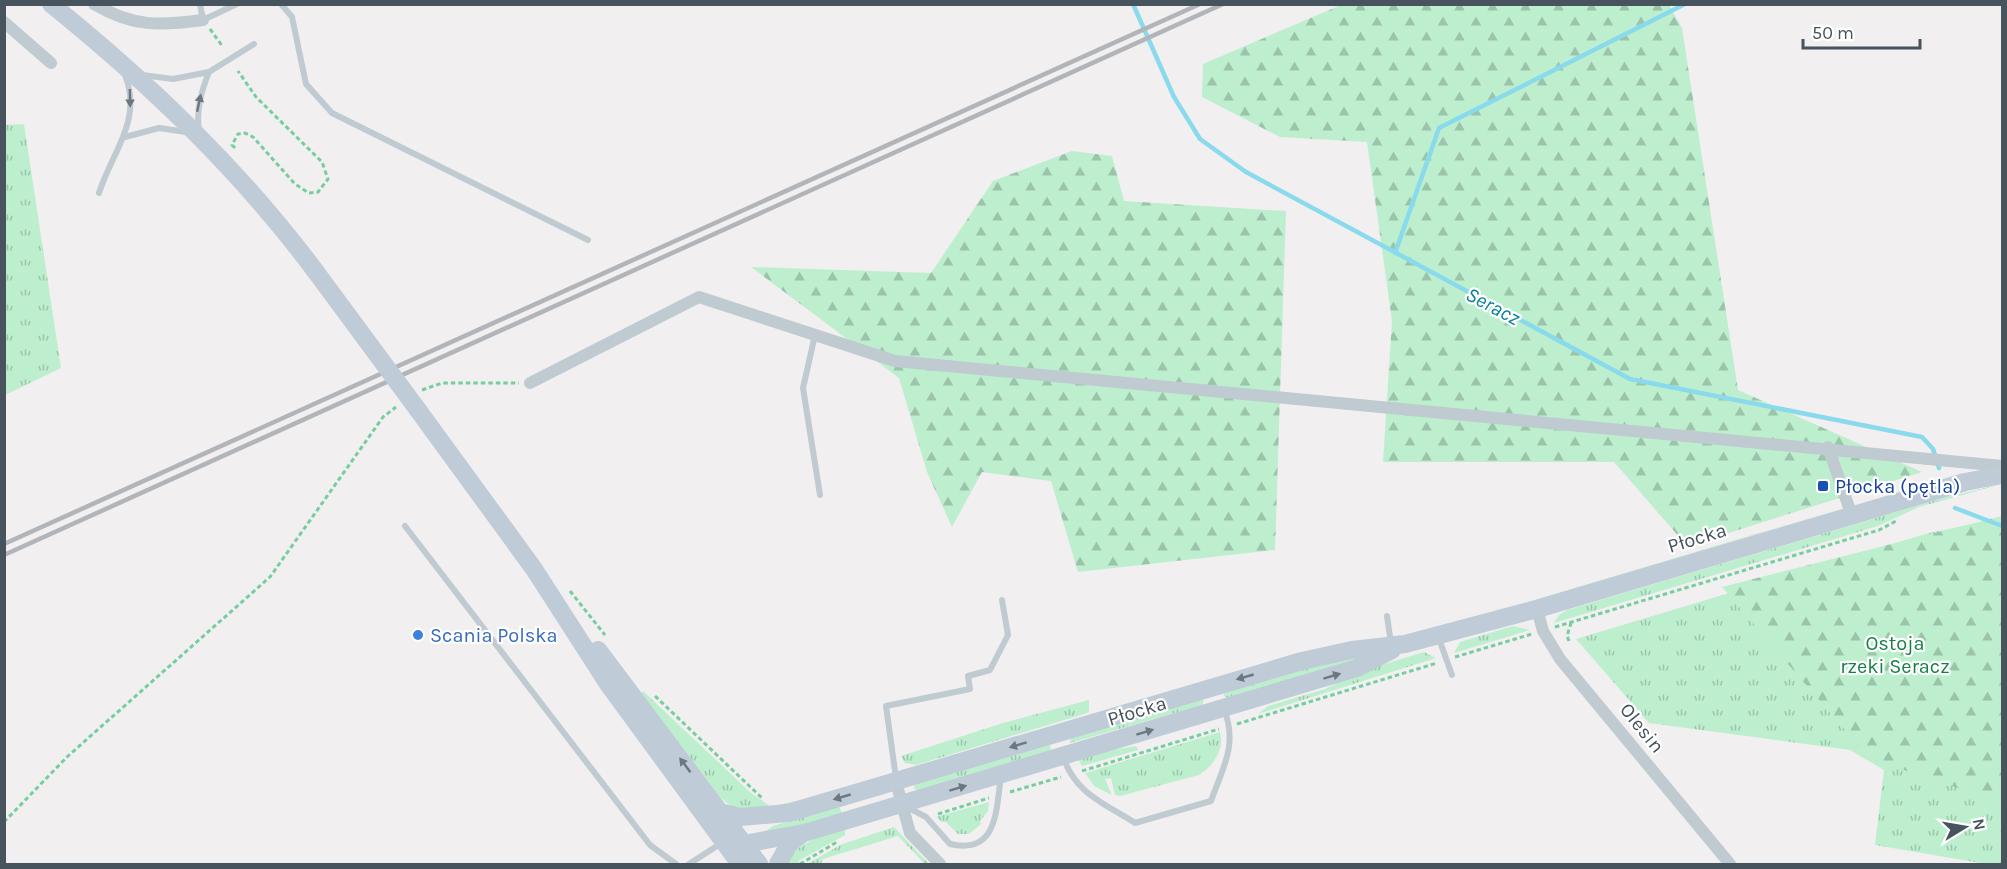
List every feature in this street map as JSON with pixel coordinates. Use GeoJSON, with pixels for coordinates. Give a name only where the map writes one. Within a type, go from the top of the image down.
{"type":"FeatureCollection","features":[{"type":"Feature","properties":{"kind":"street"},"geometry":{"type":"LineString","coordinates":[[51,4],[126,67],[199,136],[285,230],[416,402],[534,569],[608,684],[735,841],[759,864]]}},
{"type":"Feature","properties":{"kind":"street"},"geometry":{"type":"LineString","coordinates":[[94,4],[110,14],[157,26],[203,20]]}},
{"type":"Feature","properties":{"kind":"street"},"geometry":{"type":"LineString","coordinates":[[4,22],[51,63]]}},
{"type":"Feature","properties":{"kind":"street"},"geometry":{"type":"LineString","coordinates":[[530,383],[699,297],[895,361],[1828,447],[2002,466]]}},
{"type":"Feature","properties":{"kind":"street"},"geometry":{"type":"LineString","coordinates":[[1828,447],[1852,516]]}},
{"type":"Feature","properties":{"kind":"street","name":"Płocka"},"geometry":{"type":"LineString","coordinates":[[720,812],[740,817],[788,813],[1302,661],[1396,647],[1537,609],[1965,482],[2002,476]]}},
{"type":"Feature","properties":{"kind":"street"},"geometry":{"type":"LineString","coordinates":[[534,569],[625,684],[720,812],[735,841],[740,864]]}},
{"type":"Feature","properties":{"kind":"street","name":"Olesin"},"geometry":{"type":"LineString","coordinates":[[1537,609],[1543,631],[1560,659],[1730,864]]}},
{"type":"Feature","properties":{"kind":"street","name":"Płocka"},"geometry":{"type":"LineString","coordinates":[[735,841],[804,833],[1063,757],[1228,717],[1357,668],[1396,647]]}},
{"type":"Feature","properties":{"kind":"street"},"geometry":{"type":"LineString","coordinates":[[1210,688],[1228,717]]}},
{"type":"Feature","properties":{"kind":"street"},"geometry":{"type":"LineString","coordinates":[[1056,734],[1063,757]]}},
{"type":"Feature","properties":{"kind":"street"},"geometry":{"type":"LineString","coordinates":[[896,782],[910,832],[940,864]]}},
{"type":"Feature","properties":{"kind":"street","name":"Płocka"},"geometry":{"type":"LineString","coordinates":[[735,841],[788,813]]}},
{"type":"Feature","properties":{"kind":"street","name":"Płocka"},"geometry":{"type":"LineString","coordinates":[[777,864],[789,844],[804,833]]}},
{"type":"Feature","properties":{"kind":"lane"},"geometry":{"type":"LineString","coordinates":[[200,4],[203,20],[237,4]]}},
{"type":"Feature","properties":{"kind":"lane"},"geometry":{"type":"LineString","coordinates":[[281,4],[292,17],[306,84],[332,113],[588,240]]}},
{"type":"Feature","properties":{"kind":"lane"},"geometry":{"type":"LineString","coordinates":[[126,67],[158,79],[209,72],[254,44]]}},
{"type":"Feature","properties":{"kind":"lane"},"geometry":{"type":"LineString","coordinates":[[99,193],[110,161],[125,137],[132,100],[126,67]]}},
{"type":"Feature","properties":{"kind":"lane"},"geometry":{"type":"LineString","coordinates":[[125,137],[159,128],[174,128],[199,136],[197,115],[209,72]]}},
{"type":"Feature","properties":{"kind":"lane"},"geometry":{"type":"LineString","coordinates":[[815,335],[803,388],[820,495]]}},
{"type":"Feature","properties":{"kind":"lane"},"geometry":{"type":"LineString","coordinates":[[405,526],[650,845],[676,864]]}},
{"type":"Feature","properties":{"kind":"lane"},"geometry":{"type":"LineString","coordinates":[[896,782],[886,706],[970,689],[968,676],[990,670],[1008,635],[1002,600]]}},
{"type":"Feature","properties":{"kind":"lane"},"geometry":{"type":"LineString","coordinates":[[1387,615],[1396,647]]}},
{"type":"Feature","properties":{"kind":"lane"},"geometry":{"type":"LineString","coordinates":[[1438,635],[1452,675]]}},
{"type":"Feature","properties":{"kind":"lane"},"geometry":{"type":"LineString","coordinates":[[1063,757],[1069,775],[1079,787],[1135,823],[1211,801],[1232,742],[1228,717]]}},
{"type":"Feature","properties":{"kind":"lane"},"geometry":{"type":"LineString","coordinates":[[902,804],[926,817],[950,844],[970,847],[980,843],[990,832],[1001,775]]}},
{"type":"Feature","properties":{"kind":"lane"},"geometry":{"type":"LineString","coordinates":[[689,864],[735,841]]}},
{"type":"Feature","properties":{"kind":"path"},"geometry":{"type":"LineString","coordinates":[[203,20],[223,47]]}},
{"type":"Feature","properties":{"kind":"path"},"geometry":{"type":"LineString","coordinates":[[238,71],[256,97],[322,162],[328,179],[318,192],[309,193],[295,184],[254,137],[245,133],[238,134],[232,144],[238,153]]}},
{"type":"Feature","properties":{"kind":"path"},"geometry":{"type":"LineString","coordinates":[[416,402],[442,383],[530,383]]}},
{"type":"Feature","properties":{"kind":"path"},"geometry":{"type":"LineString","coordinates":[[4,822],[68,756],[270,577],[383,417],[400,404]]}},
{"type":"Feature","properties":{"kind":"path"},"geometry":{"type":"LineString","coordinates":[[926,817],[1069,775],[1228,717],[1447,660],[1879,530],[1903,518]]}},
{"type":"Feature","properties":{"kind":"path"},"geometry":{"type":"LineString","coordinates":[[564,583],[606,636]]}},
{"type":"Feature","properties":{"kind":"path"},"geometry":{"type":"LineString","coordinates":[[1569,641],[1568,628],[1572,622]]}},
{"type":"Feature","properties":{"kind":"path"},"geometry":{"type":"LineString","coordinates":[[648,687],[770,804]]}},
{"type":"Feature","properties":{"kind":"path"},"geometry":{"type":"LineString","coordinates":[[800,864],[844,839]]}},
{"type":"Feature","properties":{"kind":"green space"},"geometry":{"type":"Polygon","coordinates":[[[1341,5],[1669,5],[1682,28],[1738,390],[1922,472],[1687,546],[1614,462],[1383,462],[1392,321],[1367,142],[1280,137],[1202,97],[1203,64],[1341,5]]]}},
{"type":"Feature","properties":{"kind":"green space"},"geometry":{"type":"Polygon","coordinates":[[[24,124],[61,368],[5,395],[5,125],[24,124]]]}},
{"type":"Feature","properties":{"kind":"green space"},"geometry":{"type":"Polygon","coordinates":[[[1072,151],[1112,156],[1124,201],[1286,211],[1275,550],[1078,572],[1051,481],[982,472],[952,527],[927,472],[899,378],[751,267],[931,273],[993,181],[1072,151]]]}},
{"type":"Feature","properties":{"kind":"green space"},"geometry":{"type":"Polygon","coordinates":[[[2002,484],[1919,507],[1878,526],[1554,623],[1559,615],[1567,610],[1943,498],[2002,484]]]}},
{"type":"Feature","properties":{"kind":"green space"},"geometry":{"type":"Polygon","coordinates":[[[1829,512],[1551,597],[1407,629],[1531,601],[1829,512]]]}},
{"type":"Feature","properties":{"kind":"green space"},"geometry":{"type":"Polygon","coordinates":[[[2002,516],[2002,803],[1869,758],[1722,587],[2002,516]]]}},
{"type":"Feature","properties":{"kind":"green space","name":"Ostoja rzeki Seracz"},"geometry":{"type":"Polygon","coordinates":[[[1983,522],[2002,531],[2002,864],[1986,864],[1875,845],[1884,770],[1850,750],[1649,723],[1576,639],[1929,533],[1983,522]]]}},
{"type":"Feature","properties":{"kind":"green space"},"geometry":{"type":"Polygon","coordinates":[[[1513,626],[1530,630],[1454,653],[1460,642],[1513,626]]]}},
{"type":"Feature","properties":{"kind":"green space"},"geometry":{"type":"Polygon","coordinates":[[[1382,652],[1227,698],[1224,696],[1224,693],[1279,675],[1382,652]]]}},
{"type":"Feature","properties":{"kind":"green space"},"geometry":{"type":"Polygon","coordinates":[[[1424,652],[1436,658],[1258,714],[1268,706],[1325,689],[1359,672],[1424,652]]]}},
{"type":"Feature","properties":{"kind":"green space"},"geometry":{"type":"Polygon","coordinates":[[[643,691],[750,792],[771,807],[835,792],[789,805],[752,812],[733,807],[719,796],[641,693],[643,691]]]}},
{"type":"Feature","properties":{"kind":"green space"},"geometry":{"type":"Polygon","coordinates":[[[1203,699],[1203,705],[1070,743],[1071,738],[1203,699]]]}},
{"type":"Feature","properties":{"kind":"green space"},"geometry":{"type":"Polygon","coordinates":[[[1089,700],[1089,712],[1084,714],[916,765],[905,763],[901,756],[1003,723],[1089,700]]]}},
{"type":"Feature","properties":{"kind":"green space"},"geometry":{"type":"Polygon","coordinates":[[[1220,732],[1221,745],[1217,757],[1199,775],[1120,796],[1115,795],[1111,778],[1105,779],[1112,795],[1094,786],[1085,773],[1220,732]]]}},
{"type":"Feature","properties":{"kind":"green space"},"geometry":{"type":"Polygon","coordinates":[[[1050,745],[1051,750],[918,790],[914,789],[915,784],[1050,745]]]}},
{"type":"Feature","properties":{"kind":"green space"},"geometry":{"type":"Polygon","coordinates":[[[1136,746],[1138,750],[1082,766],[1078,759],[1082,755],[1136,746]]]}},
{"type":"Feature","properties":{"kind":"green space"},"geometry":{"type":"Polygon","coordinates":[[[989,802],[988,811],[980,821],[981,824],[969,834],[958,834],[946,822],[936,817],[989,802]]]}},
{"type":"Feature","properties":{"kind":"green space"},"geometry":{"type":"Polygon","coordinates":[[[839,806],[842,813],[776,833],[766,831],[773,826],[839,806]]]}},
{"type":"Feature","properties":{"kind":"green space"},"geometry":{"type":"Polygon","coordinates":[[[845,826],[845,835],[798,861],[800,864],[786,864],[804,845],[845,826]]]}},
{"type":"Feature","properties":{"kind":"green space"},"geometry":{"type":"Polygon","coordinates":[[[894,827],[929,864],[925,864],[898,836],[823,859],[821,864],[807,864],[840,845],[894,827]]]}},
{"type":"Feature","properties":{"kind":"waterway","name":"Seracz"},"geometry":{"type":"LineString","coordinates":[[1133,4],[1174,97],[1200,139],[1246,172],[1630,379],[1922,437],[1933,449],[1939,468]]}},
{"type":"Feature","properties":{"kind":"waterway"},"geometry":{"type":"LineString","coordinates":[[1395,253],[1439,128],[1685,4]]}},
{"type":"Feature","properties":{"kind":"waterway","name":"Seracz"},"geometry":{"type":"LineString","coordinates":[[1955,508],[2002,526]]}},
{"type":"Feature","properties":{"kind":"railway"},"geometry":{"type":"LineString","coordinates":[[4,544],[1200,4]]}},
{"type":"Feature","properties":{"kind":"railway"},"geometry":{"type":"LineString","coordinates":[[4,555],[1223,4]]}},
{"type":"Feature","properties":{"kind":"place","name":"Płocka (pętla)"},"geometry":{"type":"Point","coordinates":[1823,486]}},
{"type":"Feature","properties":{"kind":"place","name":"Scania Polska"},"geometry":{"type":"Point","coordinates":[418,635]}}]}
